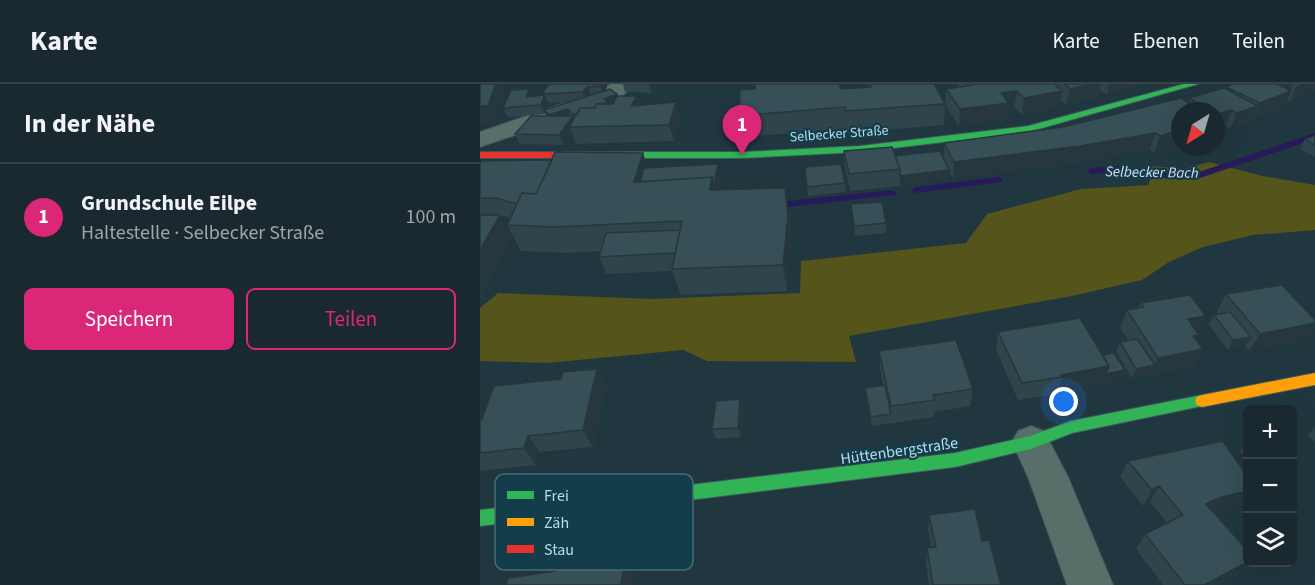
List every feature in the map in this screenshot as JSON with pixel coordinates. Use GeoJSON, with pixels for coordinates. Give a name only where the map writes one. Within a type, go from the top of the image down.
{"type":"FeatureCollection","features":[{"type":"Feature","properties":{"kind":"main road","name":"Selbecker Straße"},"geometry":{"type":"LineString","coordinates":[[480,156],[742,155],[860,149],[1028,129],[1194,84]]}},
{"type":"Feature","properties":{"kind":"main road","name":"Hüttenbergstraße"},"geometry":{"type":"LineString","coordinates":[[693,492],[955,460],[1031,442],[1071,427],[1315,379]]}},
{"type":"Feature","properties":{"kind":"main road","name":"Hüttenbergstraße"},"geometry":{"type":"LineString","coordinates":[[480,518],[495,516]]}},
{"type":"Feature","properties":{"kind":"street"},"geometry":{"type":"LineString","coordinates":[[480,140],[610,95],[625,84]]}},
{"type":"Feature","properties":{"kind":"street"},"geometry":{"type":"LineString","coordinates":[[1031,442],[1048,477],[1090,585]]}},
{"type":"Feature","properties":{"kind":"shaded area"},"geometry":{"type":"Polygon","coordinates":[[[1209,162],[1262,176],[1315,185],[1315,230],[1253,235],[1203,247],[1169,262],[1142,280],[1072,296],[849,336],[856,362],[707,361],[683,350],[547,363],[480,361],[480,308],[498,293],[653,299],[800,293],[801,261],[966,243],[987,214],[1081,189],[1149,185],[1152,166],[1184,169],[1209,162]]]}},
{"type":"Feature","properties":{"kind":"building"},"geometry":{"type":"Polygon","coordinates":[[[480,84],[496,84],[488,106],[480,106],[480,84]]]}},
{"type":"Feature","properties":{"kind":"building"},"geometry":{"type":"Polygon","coordinates":[[[549,84],[601,84],[588,87],[582,92],[542,94],[549,84]]]}},
{"type":"Feature","properties":{"kind":"building"},"geometry":{"type":"Polygon","coordinates":[[[755,84],[839,84],[841,89],[871,87],[870,84],[934,84],[945,104],[846,111],[845,107],[739,116],[740,90],[755,89],[755,84]]]}},
{"type":"Feature","properties":{"kind":"building"},"geometry":{"type":"Polygon","coordinates":[[[972,84],[1054,84],[1062,91],[1024,98],[1017,91],[1001,93],[1009,103],[960,109],[946,89],[972,84]]]}},
{"type":"Feature","properties":{"kind":"building"},"geometry":{"type":"Polygon","coordinates":[[[1064,84],[1091,84],[1070,89],[1064,84]]]}},
{"type":"Feature","properties":{"kind":"building"},"geometry":{"type":"Polygon","coordinates":[[[1234,84],[1277,84],[1291,91],[1260,103],[1226,87],[1234,84]]]}},
{"type":"Feature","properties":{"kind":"building"},"geometry":{"type":"Polygon","coordinates":[[[1224,88],[1258,106],[1237,113],[1232,110],[1225,112],[1225,102],[1196,102],[1189,98],[1224,88]]]}},
{"type":"Feature","properties":{"kind":"building"},"geometry":{"type":"Polygon","coordinates":[[[529,89],[526,97],[545,95],[541,105],[503,108],[511,90],[529,89]]]}},
{"type":"Feature","properties":{"kind":"building"},"geometry":{"type":"Polygon","coordinates":[[[610,89],[617,94],[604,99],[609,103],[596,104],[595,108],[580,108],[577,115],[567,109],[549,115],[544,110],[610,89]]]}},
{"type":"Feature","properties":{"kind":"building"},"geometry":{"type":"Polygon","coordinates":[[[617,96],[637,96],[631,106],[676,102],[669,125],[569,127],[580,108],[595,108],[596,104],[613,104],[617,96]]]}},
{"type":"Feature","properties":{"kind":"building"},"geometry":{"type":"Polygon","coordinates":[[[1181,98],[1187,102],[1171,102],[1171,133],[1160,136],[1155,133],[1080,146],[954,162],[944,143],[1063,127],[1181,98]]]}},
{"type":"Feature","properties":{"kind":"building"},"geometry":{"type":"Polygon","coordinates":[[[531,116],[573,116],[559,135],[515,134],[531,116]]]}},
{"type":"Feature","properties":{"kind":"building"},"geometry":{"type":"Polygon","coordinates":[[[1315,136],[1315,145],[1305,139],[1315,136]]]}},
{"type":"Feature","properties":{"kind":"building"},"geometry":{"type":"Polygon","coordinates":[[[892,147],[900,169],[849,174],[844,151],[892,147]]]}},
{"type":"Feature","properties":{"kind":"building"},"geometry":{"type":"Polygon","coordinates":[[[940,151],[949,170],[900,176],[895,156],[940,151]]]}},
{"type":"Feature","properties":{"kind":"building"},"geometry":{"type":"Polygon","coordinates":[[[555,152],[643,153],[634,182],[712,177],[710,190],[785,188],[788,215],[783,265],[672,269],[682,221],[554,227],[507,225],[522,193],[536,194],[555,152]]]}},
{"type":"Feature","properties":{"kind":"building"},"geometry":{"type":"Polygon","coordinates":[[[552,160],[536,194],[522,193],[517,204],[496,198],[480,198],[480,161],[552,160]]]}},
{"type":"Feature","properties":{"kind":"building"},"geometry":{"type":"Polygon","coordinates":[[[718,164],[714,185],[712,177],[640,182],[644,168],[718,164]]]}},
{"type":"Feature","properties":{"kind":"building"},"geometry":{"type":"Polygon","coordinates":[[[841,164],[845,183],[807,187],[805,167],[841,164]]]}},
{"type":"Feature","properties":{"kind":"building"},"geometry":{"type":"Polygon","coordinates":[[[882,202],[886,223],[854,226],[851,204],[882,202]]]}},
{"type":"Feature","properties":{"kind":"building"},"geometry":{"type":"Polygon","coordinates":[[[480,215],[500,215],[480,250],[480,215]]]}},
{"type":"Feature","properties":{"kind":"building"},"geometry":{"type":"Polygon","coordinates":[[[680,230],[675,253],[599,257],[606,233],[680,230]]]}},
{"type":"Feature","properties":{"kind":"building"},"geometry":{"type":"Polygon","coordinates":[[[1282,285],[1315,320],[1315,323],[1260,334],[1226,294],[1282,285]]]}},
{"type":"Feature","properties":{"kind":"building"},"geometry":{"type":"Polygon","coordinates":[[[1190,295],[1206,316],[1188,319],[1199,335],[1193,336],[1203,349],[1158,358],[1127,310],[1144,307],[1140,303],[1190,295]]]}},
{"type":"Feature","properties":{"kind":"building"},"geometry":{"type":"Polygon","coordinates":[[[1230,312],[1251,337],[1233,340],[1214,315],[1230,312]]]}},
{"type":"Feature","properties":{"kind":"building"},"geometry":{"type":"Polygon","coordinates":[[[1080,318],[1109,366],[1022,383],[998,332],[1080,318]]]}},
{"type":"Feature","properties":{"kind":"building"},"geometry":{"type":"Polygon","coordinates":[[[1137,339],[1155,365],[1136,369],[1120,342],[1137,339]]]}},
{"type":"Feature","properties":{"kind":"building"},"geometry":{"type":"Polygon","coordinates":[[[956,340],[973,389],[933,395],[935,400],[891,406],[879,351],[956,340]]]}},
{"type":"Feature","properties":{"kind":"building"},"geometry":{"type":"Polygon","coordinates":[[[1114,353],[1125,370],[1106,374],[1109,366],[1103,355],[1114,353]]]}},
{"type":"Feature","properties":{"kind":"building"},"geometry":{"type":"Polygon","coordinates":[[[597,369],[583,430],[528,436],[524,448],[480,453],[480,419],[482,419],[494,386],[561,379],[563,372],[597,369]]]}},
{"type":"Feature","properties":{"kind":"building"},"geometry":{"type":"Polygon","coordinates":[[[885,385],[891,414],[871,417],[865,388],[885,385]]]}},
{"type":"Feature","properties":{"kind":"building"},"geometry":{"type":"Polygon","coordinates":[[[740,399],[738,428],[712,429],[716,401],[740,399]]]}},
{"type":"Feature","properties":{"kind":"building"},"geometry":{"type":"Polygon","coordinates":[[[1223,441],[1243,470],[1243,492],[1221,497],[1206,504],[1243,545],[1243,565],[1204,585],[1185,585],[1145,534],[1183,515],[1159,486],[1152,490],[1128,461],[1223,441]]]}},
{"type":"Feature","properties":{"kind":"building"},"geometry":{"type":"Polygon","coordinates":[[[975,509],[982,541],[989,540],[1001,585],[933,585],[927,548],[936,547],[929,515],[975,509]]]}},
{"type":"Feature","properties":{"kind":"building"},"geometry":{"type":"Polygon","coordinates":[[[623,570],[621,585],[506,585],[508,578],[556,571],[623,570]]]}},
{"type":"Feature","properties":{"kind":"waterway","name":"Selbecker Bach"},"geometry":{"type":"LineString","coordinates":[[1091,171],[1120,169],[1172,176],[1197,176],[1315,136]]}},
{"type":"Feature","properties":{"kind":"waterway","name":"Selbecker Bach"},"geometry":{"type":"LineString","coordinates":[[916,190],[999,180]]}},
{"type":"Feature","properties":{"kind":"waterway","name":"Selbecker Bach"},"geometry":{"type":"LineString","coordinates":[[771,206],[892,193]]}},
{"type":"Feature","properties":{"kind":"traffic: fast"},"geometry":{"type":"LineString","coordinates":[[630,155],[742,155],[860,149],[1028,129],[1194,84]]}},
{"type":"Feature","properties":{"kind":"traffic: fast"},"geometry":{"type":"LineString","coordinates":[[693,492],[955,460],[1031,442],[1071,427],[1202,401]]}},
{"type":"Feature","properties":{"kind":"traffic: fast"},"geometry":{"type":"LineString","coordinates":[[480,518],[495,516]]}},
{"type":"Feature","properties":{"kind":"traffic: slow"},"geometry":{"type":"LineString","coordinates":[[1202,401],[1315,379]]}},
{"type":"Feature","properties":{"kind":"traffic: jam"},"geometry":{"type":"LineString","coordinates":[[480,155],[630,155]]}},
{"type":"Feature","properties":{"kind":"place","name":"Grundschule Eilpe"},"geometry":{"type":"Point","coordinates":[742,155]}}]}
